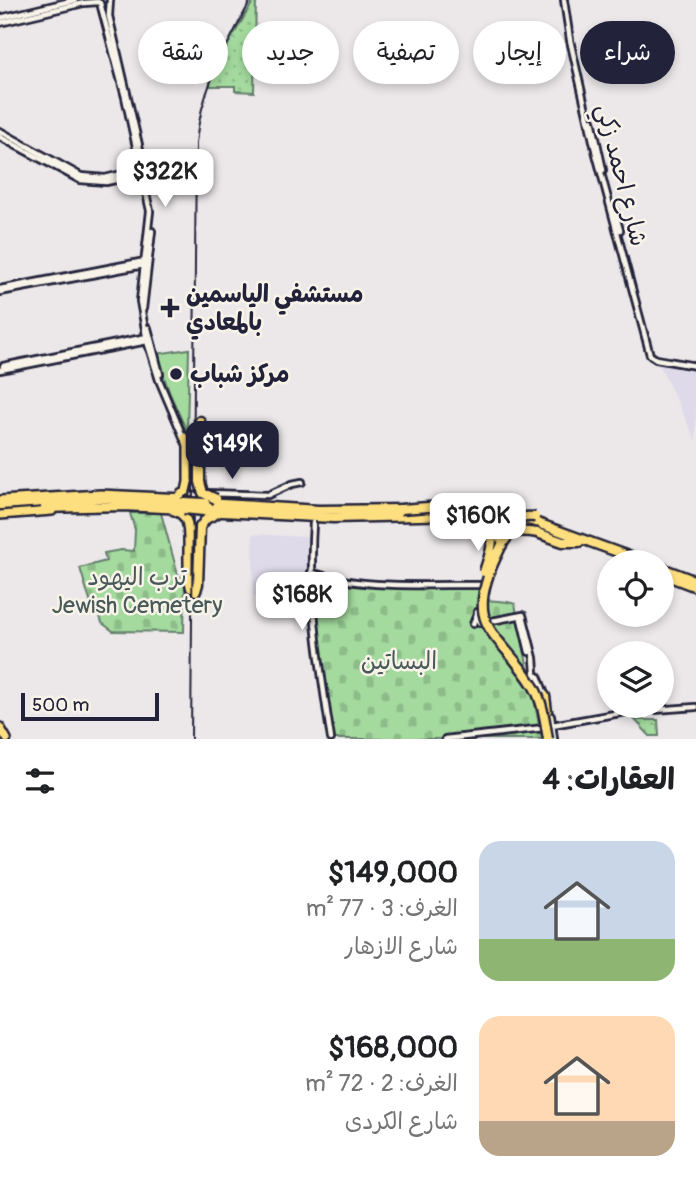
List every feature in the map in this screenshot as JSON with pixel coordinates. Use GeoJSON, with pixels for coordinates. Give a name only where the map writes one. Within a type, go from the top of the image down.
{"type":"FeatureCollection","features":[{"type":"Feature","properties":{"kind":"highway"},"geometry":{"type":"LineString","coordinates":[[200,421],[200,486],[207,502],[222,512]]}},
{"type":"Feature","properties":{"kind":"highway"},"geometry":{"type":"LineString","coordinates":[[182,500],[188,485],[187,435]]}},
{"type":"Feature","properties":{"kind":"highway"},"geometry":{"type":"LineString","coordinates":[[0,507],[43,497],[101,494],[319,510],[473,510],[511,515],[612,550]]}},
{"type":"Feature","properties":{"kind":"highway"},"geometry":{"type":"LineString","coordinates":[[43,497],[163,507],[179,512],[186,520],[188,574],[193,589],[198,584],[201,527],[206,519],[222,512],[340,518],[445,516],[503,519],[531,525],[599,550]]}},
{"type":"Feature","properties":{"kind":"highway"},"geometry":{"type":"LineString","coordinates":[[0,507],[182,500]]}},
{"type":"Feature","properties":{"kind":"highway"},"geometry":{"type":"LineString","coordinates":[[163,507],[182,500]]}},
{"type":"Feature","properties":{"kind":"highway"},"geometry":{"type":"LineString","coordinates":[[401,509],[421,506],[481,506],[535,517],[625,550]]}},
{"type":"Feature","properties":{"kind":"highway"},"geometry":{"type":"LineString","coordinates":[[445,516],[485,526],[492,535],[492,547],[478,604],[482,624],[532,691],[549,739]]}},
{"type":"Feature","properties":{"kind":"highway"},"geometry":{"type":"LineString","coordinates":[[483,583],[506,527],[519,518],[535,517]]}},
{"type":"Feature","properties":{"kind":"highway"},"geometry":{"type":"LineString","coordinates":[[459,520],[500,523],[566,543],[579,542]]}},
{"type":"Feature","properties":{"kind":"highway"},"geometry":{"type":"LineString","coordinates":[[538,533],[518,530],[506,537],[486,577],[481,604],[489,631],[535,690],[549,739]]}},
{"type":"Feature","properties":{"kind":"highway"},"geometry":{"type":"LineString","coordinates":[[674,573],[696,581]]}},
{"type":"Feature","properties":{"kind":"highway"},"geometry":{"type":"LineString","coordinates":[[674,579],[696,587]]}},
{"type":"Feature","properties":{"kind":"highway"},"geometry":{"type":"LineString","coordinates":[[545,696],[549,739]]}},
{"type":"Feature","properties":{"kind":"highway"},"geometry":{"type":"LineString","coordinates":[[0,727],[7,739]]}},
{"type":"Feature","properties":{"kind":"street"},"geometry":{"type":"LineString","coordinates":[[0,20],[59,2],[75,0]]}},
{"type":"Feature","properties":{"kind":"street"},"geometry":{"type":"LineString","coordinates":[[0,20],[80,3],[110,0],[109,16],[150,215],[144,263],[144,313],[172,411]]}},
{"type":"Feature","properties":{"kind":"street","name":"شارع احمد زكي"},"geometry":{"type":"LineString","coordinates":[[565,0],[596,154],[654,356],[696,365]]}},
{"type":"Feature","properties":{"kind":"street"},"geometry":{"type":"LineString","coordinates":[[98,2],[131,114]]}},
{"type":"Feature","properties":{"kind":"street"},"geometry":{"type":"LineString","coordinates":[[0,131],[91,180]]}},
{"type":"Feature","properties":{"kind":"street"},"geometry":{"type":"LineString","coordinates":[[135,133],[153,215],[140,312],[165,397],[187,435]]}},
{"type":"Feature","properties":{"kind":"street"},"geometry":{"type":"LineString","coordinates":[[0,137],[72,177],[106,182],[143,172]]}},
{"type":"Feature","properties":{"kind":"street"},"geometry":{"type":"LineString","coordinates":[[0,290],[144,263]]}},
{"type":"Feature","properties":{"kind":"street"},"geometry":{"type":"LineString","coordinates":[[0,368],[147,339]]}},
{"type":"Feature","properties":{"kind":"street"},"geometry":{"type":"LineString","coordinates":[[207,502],[206,493],[268,495],[302,482]]}},
{"type":"Feature","properties":{"kind":"street"},"geometry":{"type":"LineString","coordinates":[[313,523],[311,578],[314,629],[331,739]]}},
{"type":"Feature","properties":{"kind":"street"},"geometry":{"type":"LineString","coordinates":[[483,583],[506,544],[503,525],[483,583],[478,620],[481,623],[521,615],[532,664],[533,688],[549,739]]}},
{"type":"Feature","properties":{"kind":"street"},"geometry":{"type":"LineString","coordinates":[[311,572],[327,577]]}},
{"type":"Feature","properties":{"kind":"street"},"geometry":{"type":"LineString","coordinates":[[311,578],[376,582],[483,583]]}},
{"type":"Feature","properties":{"kind":"street"},"geometry":{"type":"LineString","coordinates":[[473,624],[479,612]]}},
{"type":"Feature","properties":{"kind":"street"},"geometry":{"type":"LineString","coordinates":[[527,639],[552,725],[549,739]]}},
{"type":"Feature","properties":{"kind":"street"},"geometry":{"type":"LineString","coordinates":[[535,664],[536,688],[549,739]]}},
{"type":"Feature","properties":{"kind":"street"},"geometry":{"type":"LineString","coordinates":[[552,725],[626,712],[696,708]]}},
{"type":"Feature","properties":{"kind":"street"},"geometry":{"type":"LineString","coordinates":[[444,739],[544,728]]}},
{"type":"Feature","properties":{"kind":"shaded area"},"geometry":{"type":"Polygon","coordinates":[[[658,362],[696,368],[696,441],[658,362]]]}},
{"type":"Feature","properties":{"kind":"shaded area"},"geometry":{"type":"Polygon","coordinates":[[[253,534],[307,537],[307,589],[298,614],[253,596],[253,534]]]}},
{"type":"Feature","properties":{"kind":"green space"},"geometry":{"type":"Polygon","coordinates":[[[254,0],[256,0],[256,21],[242,21],[242,84],[254,84],[254,92],[235,91],[235,86],[209,86],[228,84],[228,44],[254,0]]]}},
{"type":"Feature","properties":{"kind":"green space","name":"مركز شباب"},"geometry":{"type":"Polygon","coordinates":[[[189,349],[187,432],[156,354],[189,349]]]}},
{"type":"Feature","properties":{"kind":"green space","name":"ترب اليهود Jewish Cemetery"},"geometry":{"type":"Polygon","coordinates":[[[130,513],[161,513],[178,575],[185,580],[184,632],[113,631],[102,623],[99,613],[94,614],[80,568],[106,561],[104,553],[134,551],[135,530],[130,513]]]}},
{"type":"Feature","properties":{"kind":"green space","name":"البساتين"},"geometry":{"type":"Polygon","coordinates":[[[315,578],[483,588],[480,599],[515,604],[542,739],[332,739],[321,664],[315,578]]]}},
{"type":"Feature","properties":{"kind":"green space"},"geometry":{"type":"Polygon","coordinates":[[[635,720],[658,720],[659,736],[650,736],[635,720]]]}},
{"type":"Feature","properties":{"kind":"railway"},"geometry":{"type":"LineString","coordinates":[[191,739],[196,143],[209,86],[251,0]]}},
{"type":"Feature","properties":{"kind":"place","name":"مستشفي الياسمين بالمعادي"},"geometry":{"type":"Point","coordinates":[170,308]}},
{"type":"Feature","properties":{"kind":"place","name":"مركز شباب"},"geometry":{"type":"Point","coordinates":[176,374]}}]}
